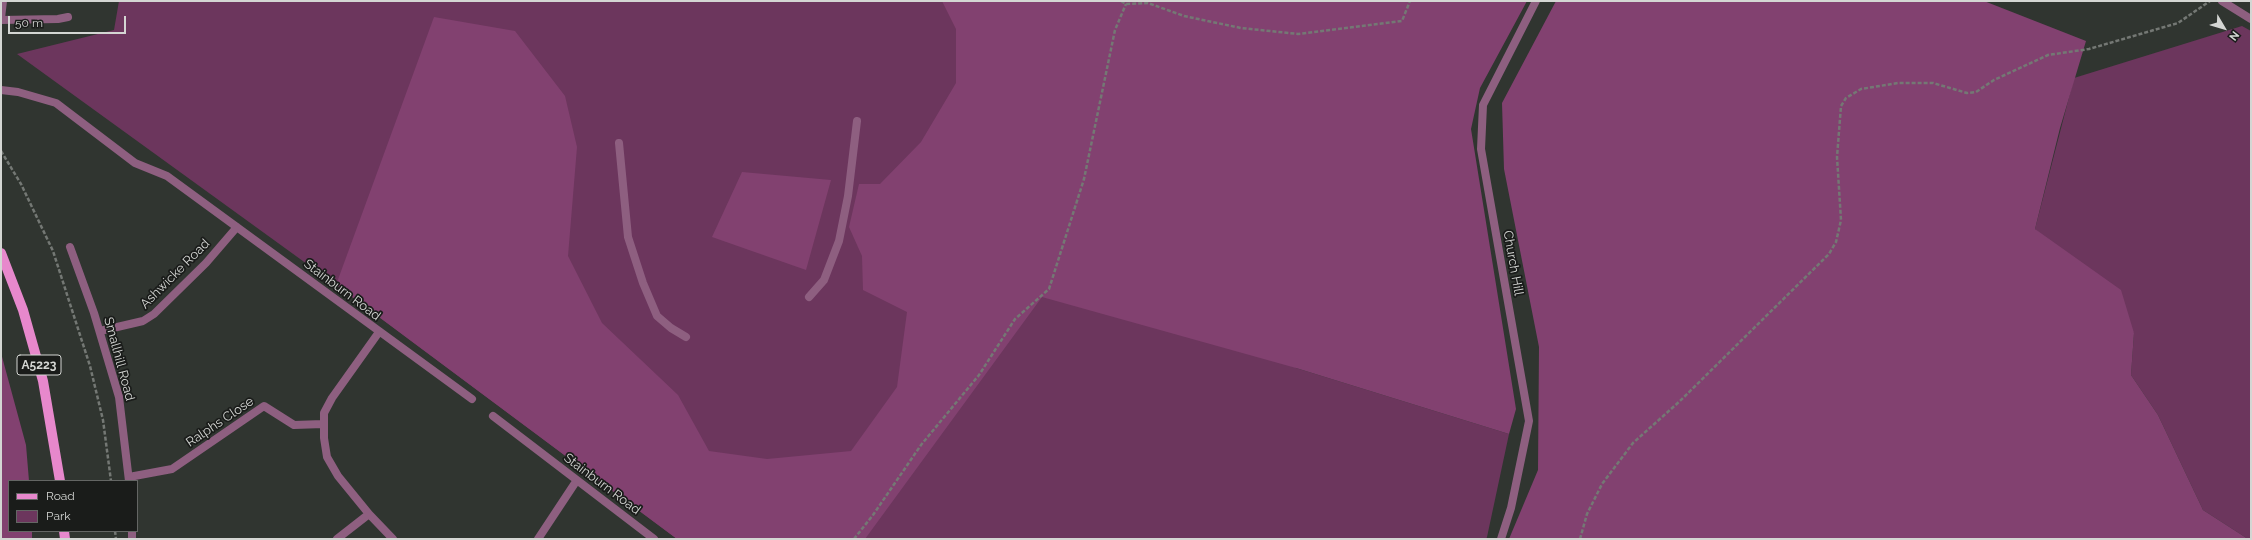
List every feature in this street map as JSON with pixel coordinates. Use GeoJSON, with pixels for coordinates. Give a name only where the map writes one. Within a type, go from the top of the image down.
{"type":"FeatureCollection","features":[{"type":"Feature","properties":{"kind":"main road","name":"A5223"},"geometry":{"type":"LineString","coordinates":[[1,253],[23,310],[43,381],[60,480]]}},
{"type":"Feature","properties":{"kind":"street"},"geometry":{"type":"LineString","coordinates":[[3,1],[1,19],[58,19],[68,17]]}},
{"type":"Feature","properties":{"kind":"street","name":"Church Hill"},"geometry":{"type":"LineString","coordinates":[[1501,539],[1511,508],[1529,421],[1481,149],[1483,105],[1536,1]]}},
{"type":"Feature","properties":{"kind":"street"},"geometry":{"type":"LineString","coordinates":[[2222,1],[2251,19]]}},
{"type":"Feature","properties":{"kind":"street","name":"Stainburn Road"},"geometry":{"type":"LineString","coordinates":[[1,90],[18,92],[56,103],[135,162],[167,176],[378,332],[472,399]]}},
{"type":"Feature","properties":{"kind":"street"},"geometry":{"type":"LineString","coordinates":[[809,297],[824,280],[839,241],[848,196],[857,121]]}},
{"type":"Feature","properties":{"kind":"street"},"geometry":{"type":"LineString","coordinates":[[619,143],[628,237],[643,283],[657,316],[671,328],[686,337]]}},
{"type":"Feature","properties":{"kind":"street","name":"Ashwicke Road"},"geometry":{"type":"LineString","coordinates":[[100,331],[144,321],[154,314],[206,263],[236,227]]}},
{"type":"Feature","properties":{"kind":"street","name":"Smallhill Road"},"geometry":{"type":"LineString","coordinates":[[70,247],[100,331],[119,397],[129,479]]}},
{"type":"Feature","properties":{"kind":"street"},"geometry":{"type":"LineString","coordinates":[[378,332],[332,398],[324,413],[323,424],[327,457],[338,476],[369,514],[393,539]]}},
{"type":"Feature","properties":{"kind":"street","name":"Ralphs Close"},"geometry":{"type":"LineString","coordinates":[[129,479],[172,469],[264,406],[294,425],[323,424]]}},
{"type":"Feature","properties":{"kind":"street","name":"Stainburn Road"},"geometry":{"type":"LineString","coordinates":[[494,416],[654,539]]}},
{"type":"Feature","properties":{"kind":"street"},"geometry":{"type":"LineString","coordinates":[[538,539],[577,480]]}},
{"type":"Feature","properties":{"kind":"street"},"geometry":{"type":"LineString","coordinates":[[337,539],[369,514]]}},
{"type":"Feature","properties":{"kind":"path"},"geometry":{"type":"LineString","coordinates":[[1121,1],[1126,4],[1148,3],[1184,16],[1241,28],[1298,34],[1402,21],[1410,1]]}},
{"type":"Feature","properties":{"kind":"path"},"geometry":{"type":"LineString","coordinates":[[1580,539],[1587,514],[1602,484],[1633,443],[1680,401],[1829,254],[1836,242],[1840,220],[1837,157],[1841,106],[1846,98],[1861,90],[1898,83],[1933,83],[1967,93],[1976,92],[1994,80],[2048,55],[2104,45],[2178,23],[2210,1]]}},
{"type":"Feature","properties":{"kind":"path"},"geometry":{"type":"LineString","coordinates":[[854,539],[873,515],[921,445],[979,376],[1016,319],[1049,289],[1084,180],[1115,30],[1126,4]]}},
{"type":"Feature","properties":{"kind":"path"},"geometry":{"type":"LineString","coordinates":[[1,151],[21,184],[53,251],[90,366],[103,420],[111,480]]}},
{"type":"Feature","properties":{"kind":"green space"},"geometry":{"type":"Polygon","coordinates":[[[119,1],[1035,1],[1296,368],[1509,434],[1487,537],[1486,539],[677,539],[336,285],[17,54],[114,30],[119,1]]]}},
{"type":"Feature","properties":{"kind":"green space"},"geometry":{"type":"Polygon","coordinates":[[[2242,26],[2251,31],[2251,539],[2248,539],[2203,510],[2158,415],[2131,375],[2134,333],[2035,229],[2074,78],[2242,26]]]}},
{"type":"Feature","properties":{"kind":"shaded area"},"geometry":{"type":"Polygon","coordinates":[[[942,1],[1527,1],[1480,88],[1471,129],[1516,409],[1509,434],[1296,368],[1042,297],[865,539],[677,539],[336,285],[434,17],[515,31],[565,96],[577,147],[568,256],[602,323],[678,395],[709,451],[767,459],[851,451],[897,387],[907,312],[863,290],[862,256],[849,227],[859,184],[880,184],[921,142],[956,83],[956,29],[942,1]]]}},
{"type":"Feature","properties":{"kind":"shaded area"},"geometry":{"type":"Polygon","coordinates":[[[1556,1],[1984,1],[2086,41],[2060,128],[2035,229],[2121,290],[2134,333],[2131,375],[2158,415],[2203,510],[2248,539],[1509,539],[1538,470],[1539,347],[1504,169],[1502,103],[1556,1]]]}},
{"type":"Feature","properties":{"kind":"shaded area"},"geometry":{"type":"Polygon","coordinates":[[[742,172],[831,180],[806,270],[712,237],[742,172]]]}},
{"type":"Feature","properties":{"kind":"shaded area"},"geometry":{"type":"Polygon","coordinates":[[[1,353],[26,445],[29,480],[8,480],[8,532],[32,532],[32,539],[1,539],[1,353]]]}}]}
